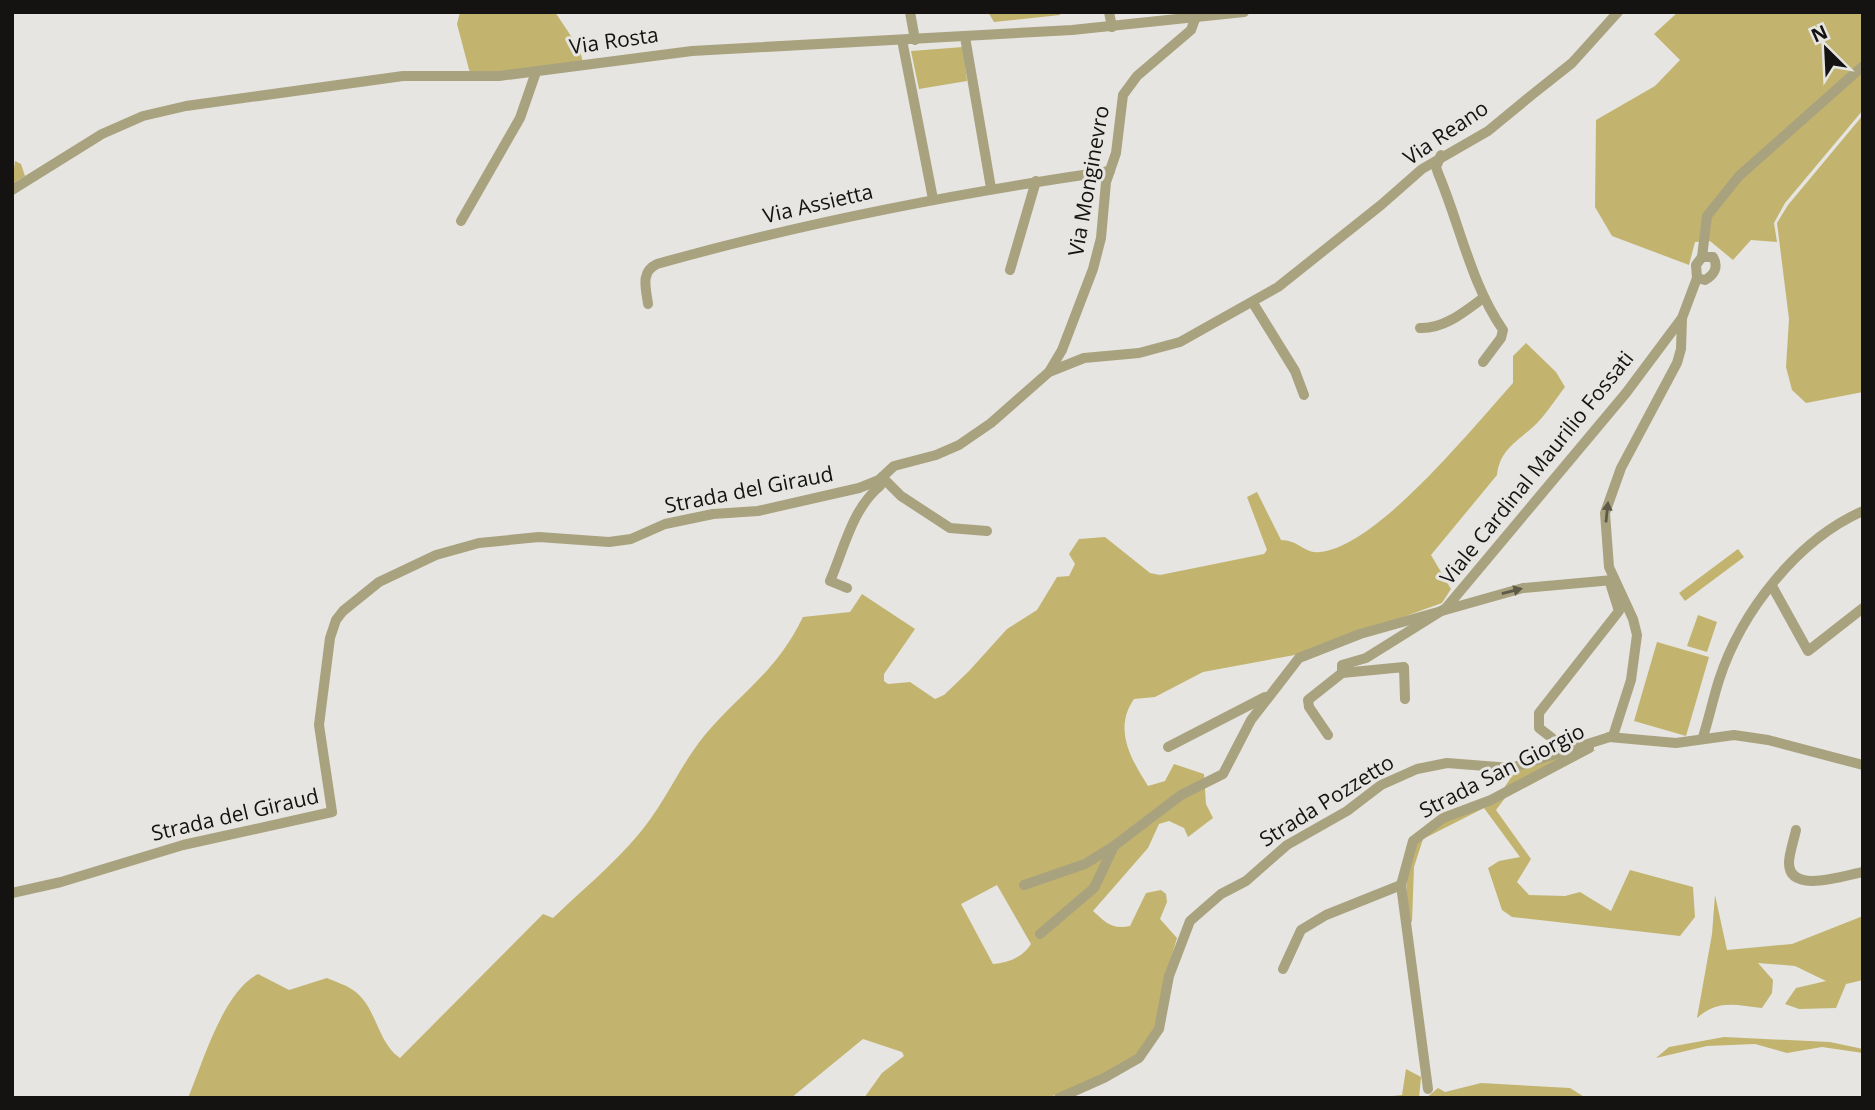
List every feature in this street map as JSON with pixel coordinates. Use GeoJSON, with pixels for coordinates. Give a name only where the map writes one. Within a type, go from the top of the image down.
{"type":"FeatureCollection","features":[{"type":"Feature","properties":{"kind":"street"},"geometry":{"type":"LineString","coordinates":[[910,12],[915,40]]}},
{"type":"Feature","properties":{"kind":"street"},"geometry":{"type":"LineString","coordinates":[[1109,12],[1112,27]]}},
{"type":"Feature","properties":{"kind":"street","name":"Via Rosta"},"geometry":{"type":"LineString","coordinates":[[12,190],[103,134],[143,116],[172,108],[403,76],[486,77],[692,51],[1112,27],[1162,17],[1195,19],[1244,12]]}},
{"type":"Feature","properties":{"kind":"street","name":"Via Reano"},"geometry":{"type":"LineString","coordinates":[[847,588],[830,581],[855,517],[868,496],[880,486],[881,478],[894,466],[936,455],[959,445],[991,424],[1049,372],[1084,358],[1139,353],[1180,342],[1253,303],[1278,287],[1441,155],[1488,131],[1572,63],[1618,12]]}},
{"type":"Feature","properties":{"kind":"street","name":"Via Monginevro"},"geometry":{"type":"LineString","coordinates":[[1049,372],[1062,350],[1093,269],[1101,238],[1110,171],[1116,153],[1121,103],[1127,88],[1191,30],[1195,19]]}},
{"type":"Feature","properties":{"kind":"street"},"geometry":{"type":"LineString","coordinates":[[965,37],[992,188]]}},
{"type":"Feature","properties":{"kind":"street"},"geometry":{"type":"LineString","coordinates":[[902,40],[933,199]]}},
{"type":"Feature","properties":{"kind":"street"},"geometry":{"type":"LineString","coordinates":[[1863,66],[1739,176],[1707,216],[1702,257],[1696,265],[1697,278],[1682,318],[1677,363],[1609,493],[1605,513],[1606,546],[1613,580],[1633,619],[1637,635],[1630,680],[1613,736],[1676,743],[1703,737],[1734,735],[1768,740],[1863,765]]}},
{"type":"Feature","properties":{"kind":"street"},"geometry":{"type":"LineString","coordinates":[[461,221],[520,118],[537,72]]}},
{"type":"Feature","properties":{"kind":"street"},"geometry":{"type":"LineString","coordinates":[[1441,155],[1436,167],[1438,173],[1456,215],[1483,298],[1503,330],[1501,338],[1483,362]]}},
{"type":"Feature","properties":{"kind":"street","name":"Via Assietta"},"geometry":{"type":"LineString","coordinates":[[648,304],[645,275],[649,268],[657,264],[933,199],[1110,171]]}},
{"type":"Feature","properties":{"kind":"street"},"geometry":{"type":"LineString","coordinates":[[1010,270],[1036,181]]}},
{"type":"Feature","properties":{"kind":"street"},"geometry":{"type":"LineString","coordinates":[[1697,278],[1705,280],[1713,276],[1716,269],[1713,257],[1702,257]]}},
{"type":"Feature","properties":{"kind":"street"},"geometry":{"type":"LineString","coordinates":[[1420,328],[1433,328],[1448,322],[1483,298]]}},
{"type":"Feature","properties":{"kind":"street"},"geometry":{"type":"LineString","coordinates":[[1253,303],[1295,371],[1304,395]]}},
{"type":"Feature","properties":{"kind":"street","name":"Viale Cardinal Maurilio Fossati"},"geometry":{"type":"LineString","coordinates":[[1446,608],[1612,411],[1682,318]]}},
{"type":"Feature","properties":{"kind":"street"},"geometry":{"type":"LineString","coordinates":[[1657,352],[1667,355],[1677,363]]}},
{"type":"Feature","properties":{"kind":"street"},"geometry":{"type":"LineString","coordinates":[[881,478],[901,496],[950,528],[987,531]]}},
{"type":"Feature","properties":{"kind":"street","name":"Strada del Giraud"},"geometry":{"type":"LineString","coordinates":[[12,893],[61,882],[183,845],[332,812],[319,725],[330,638],[336,620],[343,611],[379,582],[404,569],[450,550],[497,541],[539,537],[609,542],[631,539],[665,524],[713,514],[758,511],[859,488],[881,478]]}},
{"type":"Feature","properties":{"kind":"street"},"geometry":{"type":"LineString","coordinates":[[1703,737],[1719,678],[1733,646],[1772,586],[1790,563],[1831,529],[1863,511]]}},
{"type":"Feature","properties":{"kind":"street"},"geometry":{"type":"LineString","coordinates":[[1024,885],[1085,864],[1114,846],[1181,795],[1223,774],[1251,720],[1299,658],[1331,643],[1523,588],[1613,580]]}},
{"type":"Feature","properties":{"kind":"street"},"geometry":{"type":"LineString","coordinates":[[1552,738],[1539,728],[1539,713],[1619,611],[1611,589],[1613,580]]}},
{"type":"Feature","properties":{"kind":"street"},"geometry":{"type":"LineString","coordinates":[[1772,586],[1808,651],[1863,608]]}},
{"type":"Feature","properties":{"kind":"street"},"geometry":{"type":"LineString","coordinates":[[1342,673],[1342,665],[1366,658],[1446,608]]}},
{"type":"Feature","properties":{"kind":"street"},"geometry":{"type":"LineString","coordinates":[[1328,735],[1309,706],[1308,699],[1342,673],[1404,667],[1405,699]]}},
{"type":"Feature","properties":{"kind":"street"},"geometry":{"type":"LineString","coordinates":[[1168,747],[1270,695]]}},
{"type":"Feature","properties":{"kind":"street","name":"Strada San Giorgio"},"geometry":{"type":"LineString","coordinates":[[1428,1089],[1401,885],[1413,841],[1424,829],[1443,818],[1491,800],[1613,736]]}},
{"type":"Feature","properties":{"kind":"street","name":"Strada Pozzetto"},"geometry":{"type":"LineString","coordinates":[[1059,1098],[1104,1079],[1139,1058],[1159,1029],[1169,976],[1190,922],[1222,894],[1246,881],[1287,845],[1347,811],[1381,785],[1416,769],[1447,763],[1511,768],[1613,736]]}},
{"type":"Feature","properties":{"kind":"street"},"geometry":{"type":"LineString","coordinates":[[1796,830],[1789,865],[1791,872],[1800,880],[1815,883],[1863,872]]}},
{"type":"Feature","properties":{"kind":"street"},"geometry":{"type":"LineString","coordinates":[[1040,934],[1094,888],[1114,846]]}},
{"type":"Feature","properties":{"kind":"street"},"geometry":{"type":"LineString","coordinates":[[1283,969],[1301,930],[1326,915],[1401,885]]}},
{"type":"Feature","properties":{"kind":"shaded area"},"geometry":{"type":"Polygon","coordinates":[[[460,12],[555,12],[579,48],[584,65],[471,77],[457,24],[460,12]]]}},
{"type":"Feature","properties":{"kind":"shaded area"},"geometry":{"type":"Polygon","coordinates":[[[988,12],[1060,12],[1060,15],[994,22],[988,12]]]}},
{"type":"Feature","properties":{"kind":"shaded area"},"geometry":{"type":"Polygon","coordinates":[[[1678,12],[1863,12],[1863,110],[1785,203],[1774,223],[1777,242],[1751,240],[1733,260],[1710,241],[1695,242],[1689,265],[1612,236],[1595,207],[1596,120],[1655,86],[1680,60],[1654,34],[1678,12]]]}},
{"type":"Feature","properties":{"kind":"shaded area"},"geometry":{"type":"Polygon","coordinates":[[[963,47],[967,81],[919,89],[911,51],[963,47]]]}},
{"type":"Feature","properties":{"kind":"shaded area"},"geometry":{"type":"Polygon","coordinates":[[[1863,115],[1863,392],[1806,403],[1792,390],[1786,367],[1789,319],[1777,223],[1788,205],[1863,115]]]}},
{"type":"Feature","properties":{"kind":"shaded area"},"geometry":{"type":"Polygon","coordinates":[[[15,161],[21,164],[25,176],[12,184],[15,161]]]}},
{"type":"Feature","properties":{"kind":"shaded area"},"geometry":{"type":"Polygon","coordinates":[[[1526,343],[1556,372],[1565,387],[1537,423],[1505,453],[1497,475],[1431,555],[1451,589],[1442,603],[1300,654],[1203,672],[1155,697],[1134,699],[1125,721],[1125,733],[1131,755],[1148,786],[1165,781],[1174,764],[1204,774],[1206,804],[1213,818],[1188,837],[1184,828],[1169,821],[1159,824],[1148,848],[1093,911],[1114,926],[1130,926],[1146,893],[1161,890],[1166,894],[1167,902],[1160,919],[1177,938],[1166,975],[1156,1028],[1136,1055],[1101,1076],[1048,1098],[864,1098],[882,1073],[904,1056],[902,1052],[863,1039],[791,1098],[188,1098],[224,1012],[234,996],[258,974],[289,990],[327,978],[350,988],[367,1005],[386,1043],[400,1058],[543,914],[553,918],[628,846],[656,811],[704,736],[769,668],[803,617],[850,612],[862,594],[915,629],[884,674],[884,681],[888,684],[910,682],[935,699],[944,695],[969,671],[1007,629],[1037,610],[1057,577],[1069,576],[1075,564],[1069,554],[1079,539],[1105,537],[1150,573],[1160,575],[1264,554],[1267,550],[1247,497],[1257,492],[1281,540],[1305,549],[1320,552],[1343,545],[1369,530],[1423,482],[1513,383],[1513,356],[1526,343]],[[997,885],[961,904],[993,964],[1015,959],[1031,944],[997,885]]]}},
{"type":"Feature","properties":{"kind":"shaded area"},"geometry":{"type":"Polygon","coordinates":[[[1738,549],[1744,557],[1685,601],[1679,593],[1738,549]]]}},
{"type":"Feature","properties":{"kind":"shaded area"},"geometry":{"type":"Polygon","coordinates":[[[1698,615],[1717,622],[1707,652],[1687,646],[1698,615]]]}},
{"type":"Feature","properties":{"kind":"shaded area"},"geometry":{"type":"Polygon","coordinates":[[[1657,642],[1709,657],[1686,736],[1634,721],[1657,642]]]}},
{"type":"Feature","properties":{"kind":"shaded area"},"geometry":{"type":"Polygon","coordinates":[[[1596,750],[1505,798],[1496,810],[1531,859],[1517,882],[1529,895],[1565,896],[1580,892],[1611,911],[1630,870],[1693,887],[1695,917],[1680,936],[1512,917],[1502,910],[1488,868],[1499,861],[1520,857],[1484,808],[1423,839],[1414,867],[1412,922],[1408,923],[1406,873],[1415,844],[1433,827],[1496,800],[1516,770],[1570,753],[1596,750]]]}},
{"type":"Feature","properties":{"kind":"shaded area"},"geometry":{"type":"Polygon","coordinates":[[[1715,895],[1727,950],[1792,944],[1863,916],[1863,980],[1846,984],[1836,1008],[1799,1009],[1785,1004],[1796,988],[1826,981],[1795,966],[1758,963],[1773,980],[1772,993],[1762,1008],[1720,1006],[1697,1018],[1712,934],[1715,895]]]}},
{"type":"Feature","properties":{"kind":"shaded area"},"geometry":{"type":"Polygon","coordinates":[[[1724,1037],[1830,1042],[1863,1049],[1863,1053],[1822,1047],[1787,1053],[1755,1044],[1707,1046],[1656,1058],[1669,1047],[1724,1037]]]}},
{"type":"Feature","properties":{"kind":"shaded area"},"geometry":{"type":"Polygon","coordinates":[[[1406,1069],[1421,1077],[1419,1098],[1373,1098],[1402,1095],[1406,1069]]]}},
{"type":"Feature","properties":{"kind":"shaded area"},"geometry":{"type":"Polygon","coordinates":[[[1481,1083],[1570,1088],[1586,1098],[1426,1098],[1438,1088],[1445,1092],[1481,1083]]]}}]}
